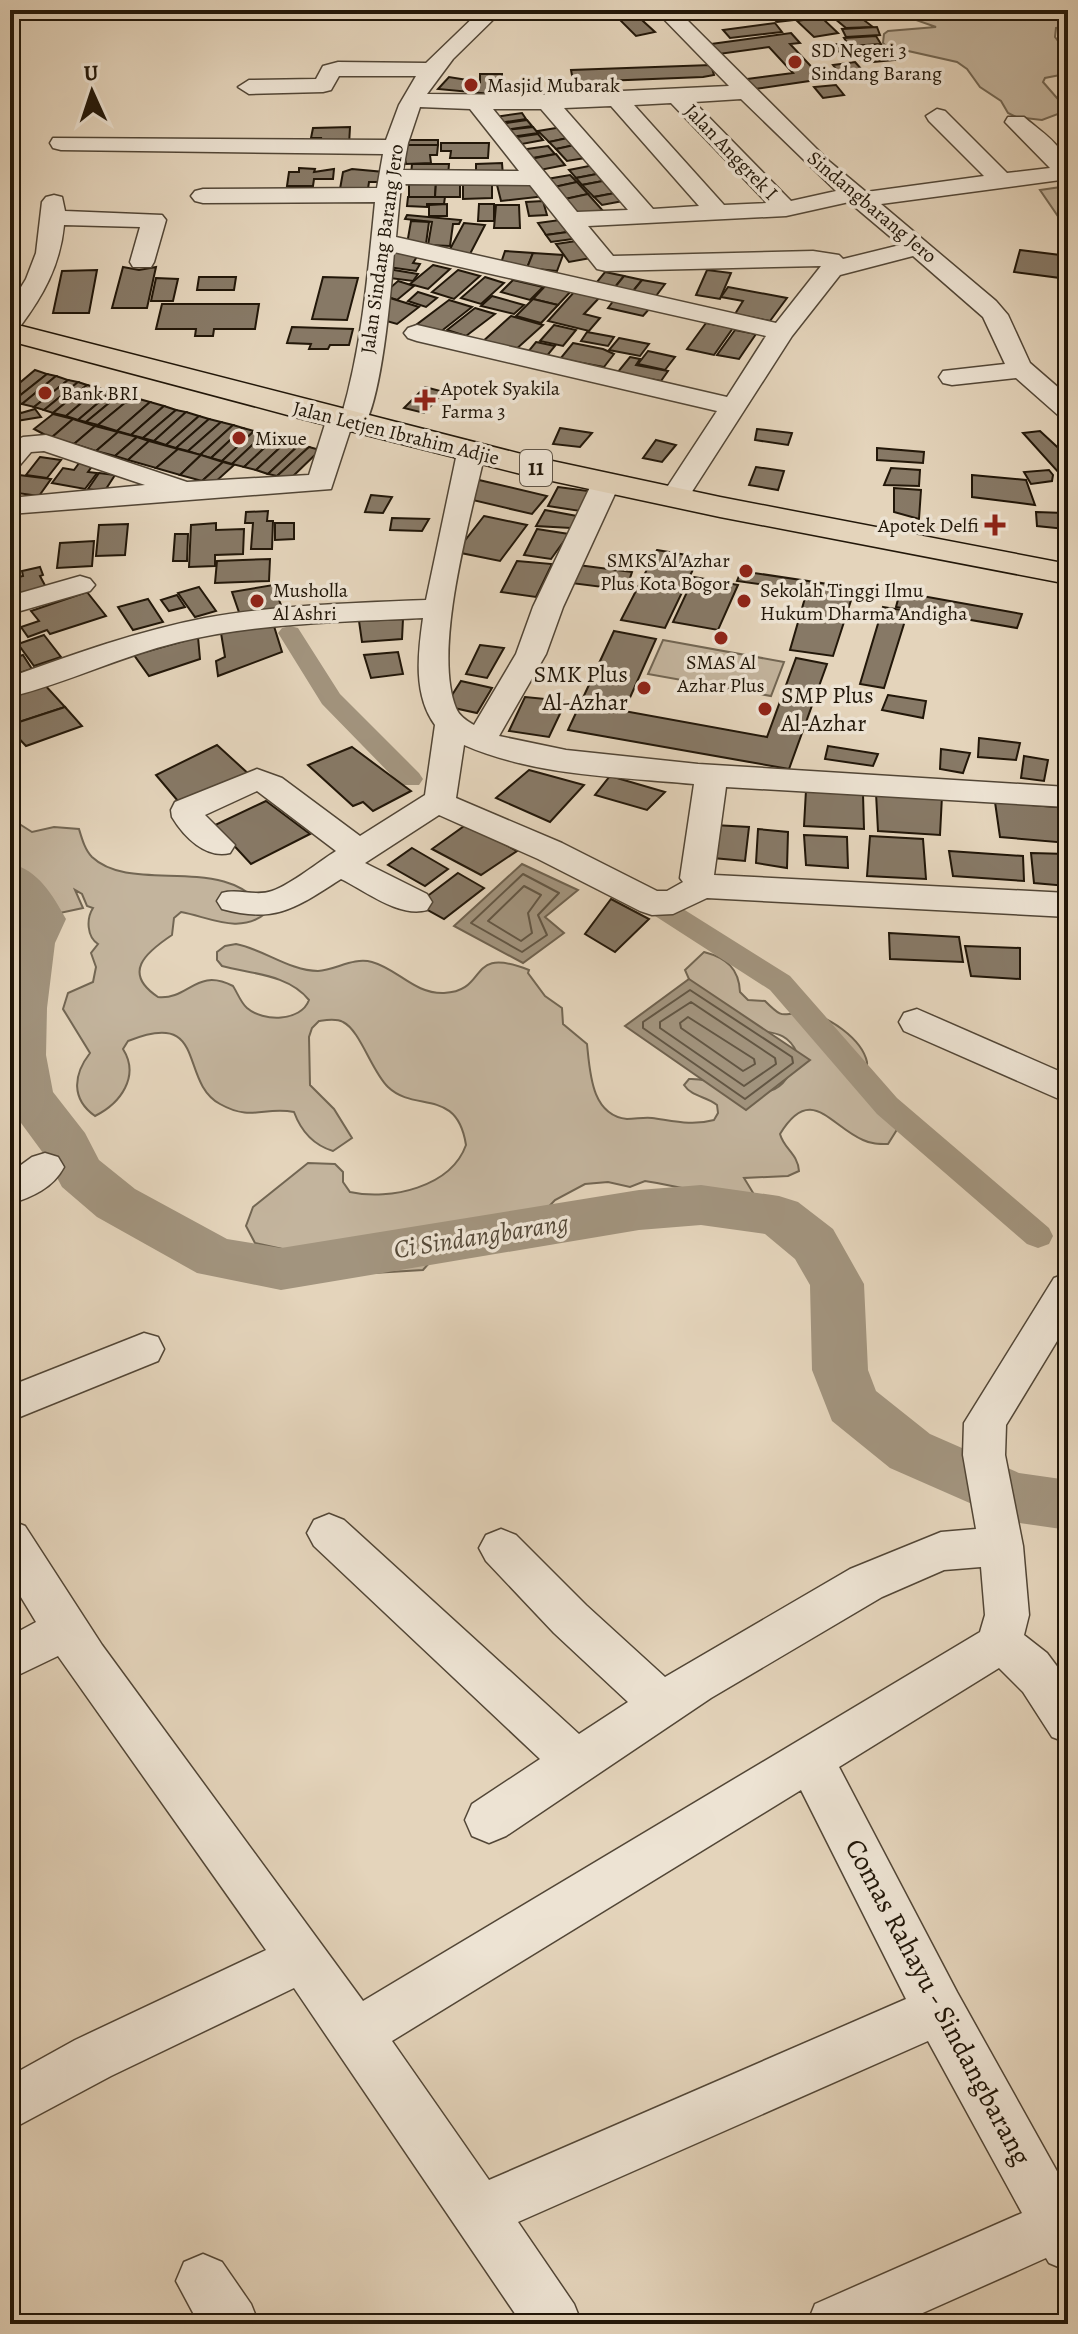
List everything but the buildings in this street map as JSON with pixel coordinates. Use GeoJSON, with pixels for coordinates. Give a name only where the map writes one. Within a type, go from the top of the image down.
{"type":"FeatureCollection","features":[{"type":"Feature","properties":{"kind":"main road","name":"Jalan Letjen Ibrahim Adjie"},"geometry":{"type":"LineString","coordinates":[[10,332],[471,453],[674,498],[1068,574]]}},
{"type":"Feature","properties":{"kind":"street","name":"Jalan Sindang Barang Jero"},"geometry":{"type":"LineString","coordinates":[[187,490],[321,483],[362,392],[384,242],[388,186],[398,136],[413,100],[431,70],[493,10]]}},
{"type":"Feature","properties":{"kind":"street","name":"Sindangbarang Jero"},"geometry":{"type":"LineString","coordinates":[[665,10],[744,92],[755,97],[856,196],[920,247],[995,315],[1022,370],[1068,410]]}},
{"type":"Feature","properties":{"kind":"street"},"geometry":{"type":"LineString","coordinates":[[249,87],[323,85],[331,71],[338,69],[431,70]]}},
{"type":"Feature","properties":{"kind":"street"},"geometry":{"type":"LineString","coordinates":[[413,100],[477,103],[618,101],[744,92]]}},
{"type":"Feature","properties":{"kind":"street","name":"Jalan Anggrek I"},"geometry":{"type":"LineString","coordinates":[[676,96],[786,209]]}},
{"type":"Feature","properties":{"kind":"street"},"geometry":{"type":"LineString","coordinates":[[546,101],[648,218]]}},
{"type":"Feature","properties":{"kind":"street"},"geometry":{"type":"LineString","coordinates":[[618,101],[719,214]]}},
{"type":"Feature","properties":{"kind":"street"},"geometry":{"type":"LineString","coordinates":[[477,103],[603,261],[610,265],[813,258],[830,260],[835,265],[834,269]]}},
{"type":"Feature","properties":{"kind":"street"},"geometry":{"type":"LineString","coordinates":[[937,116],[1002,181]]}},
{"type":"Feature","properties":{"kind":"street"},"geometry":{"type":"LineString","coordinates":[[1016,122],[1046,148],[1067,172]]}},
{"type":"Feature","properties":{"kind":"street"},"geometry":{"type":"LineString","coordinates":[[264,124],[398,136]]}},
{"type":"Feature","properties":{"kind":"street"},"geometry":{"type":"LineString","coordinates":[[61,143],[398,136]]}},
{"type":"Feature","properties":{"kind":"street"},"geometry":{"type":"LineString","coordinates":[[571,220],[786,209],[856,196],[1067,172]]}},
{"type":"Feature","properties":{"kind":"street"},"geometry":{"type":"LineString","coordinates":[[203,196],[538,178]]}},
{"type":"Feature","properties":{"kind":"street"},"geometry":{"type":"LineString","coordinates":[[10,323],[34,291],[48,262],[54,210],[154,220],[142,262]]}},
{"type":"Feature","properties":{"kind":"street"},"geometry":{"type":"LineString","coordinates":[[384,242],[782,332]]}},
{"type":"Feature","properties":{"kind":"street"},"geometry":{"type":"LineString","coordinates":[[674,498],[782,332],[834,269],[920,247]]}},
{"type":"Feature","properties":{"kind":"street"},"geometry":{"type":"LineString","coordinates":[[417,333],[732,406]]}},
{"type":"Feature","properties":{"kind":"street"},"geometry":{"type":"LineString","coordinates":[[952,377],[1022,370]]}},
{"type":"Feature","properties":{"kind":"street"},"geometry":{"type":"LineString","coordinates":[[10,459],[23,445],[46,443],[187,490]]}},
{"type":"Feature","properties":{"kind":"street"},"geometry":{"type":"LineString","coordinates":[[471,453],[438,608],[435,677],[441,709],[451,724],[481,740],[538,755],[711,776],[1068,797]]}},
{"type":"Feature","properties":{"kind":"street"},"geometry":{"type":"LineString","coordinates":[[481,740],[531,654],[548,607],[606,483]]}},
{"type":"Feature","properties":{"kind":"street"},"geometry":{"type":"LineString","coordinates":[[10,506],[187,490]]}},
{"type":"Feature","properties":{"kind":"street"},"geometry":{"type":"LineString","coordinates":[[10,605],[80,585]]}},
{"type":"Feature","properties":{"kind":"street"},"geometry":{"type":"LineString","coordinates":[[10,688],[139,643],[206,627],[284,617],[438,608]]}},
{"type":"Feature","properties":{"kind":"street"},"geometry":{"type":"LineString","coordinates":[[234,901],[254,905],[280,902],[437,802],[443,793],[451,724]]}},
{"type":"Feature","properties":{"kind":"street"},"geometry":{"type":"LineString","coordinates":[[702,886],[697,878],[711,776]]}},
{"type":"Feature","properties":{"kind":"street"},"geometry":{"type":"LineString","coordinates":[[218,845],[188,817],[187,810],[257,779],[271,785],[350,858],[415,902]]}},
{"type":"Feature","properties":{"kind":"street"},"geometry":{"type":"LineString","coordinates":[[437,802],[550,851],[652,903],[673,902],[702,886],[1068,905]]}},
{"type":"Feature","properties":{"kind":"street"},"geometry":{"type":"LineString","coordinates":[[917,1022],[1068,1090]]}},
{"type":"Feature","properties":{"kind":"street"},"geometry":{"type":"LineString","coordinates":[[10,1189],[26,1182],[45,1167]]}},
{"type":"Feature","properties":{"kind":"street"},"geometry":{"type":"LineString","coordinates":[[356,2034],[999,1644],[1007,1615],[999,1535],[984,1455],[985,1423],[1068,1289]]}},
{"type":"Feature","properties":{"kind":"street"},"geometry":{"type":"LineString","coordinates":[[10,1404],[144,1349]]}},
{"type":"Feature","properties":{"kind":"street"},"geometry":{"type":"LineString","coordinates":[[329,1533],[576,1762]]}},
{"type":"Feature","properties":{"kind":"street"},"geometry":{"type":"LineString","coordinates":[[489,1820],[695,1683],[866,1583],[941,1551],[999,1535]]}},
{"type":"Feature","properties":{"kind":"street"},"geometry":{"type":"LineString","coordinates":[[10,1539],[66,1628],[301,1959],[384,2069],[554,2324]]}},
{"type":"Feature","properties":{"kind":"street"},"geometry":{"type":"LineString","coordinates":[[501,1548],[570,1619],[663,1705]]}},
{"type":"Feature","properties":{"kind":"street"},"geometry":{"type":"LineString","coordinates":[[10,1659],[66,1628]]}},
{"type":"Feature","properties":{"kind":"street"},"geometry":{"type":"LineString","coordinates":[[999,1644],[1053,1666],[1068,1722]]}},
{"type":"Feature","properties":{"kind":"street","name":"Comas Rahayu - Sindangbarang"},"geometry":{"type":"LineString","coordinates":[[810,1759],[939,2010],[1063,2234]]}},
{"type":"Feature","properties":{"kind":"street"},"geometry":{"type":"LineString","coordinates":[[10,2104],[93,2058],[301,1959]]}},
{"type":"Feature","properties":{"kind":"street"},"geometry":{"type":"LineString","coordinates":[[480,2211],[939,2010]]}},
{"type":"Feature","properties":{"kind":"street"},"geometry":{"type":"LineString","coordinates":[[835,2324],[1063,2234]]}},
{"type":"Feature","properties":{"kind":"shaded area"},"geometry":{"type":"Polygon","coordinates":[[[904,10],[1024,10],[1068,15],[1068,27],[1056,28],[1055,37],[1068,54],[1068,77],[1045,78],[1043,82],[1064,106],[1058,114],[1042,120],[1016,117],[1008,113],[1001,101],[980,87],[967,69],[957,62],[886,46],[883,43],[884,34],[888,31],[936,27],[913,19],[904,10]]]}},
{"type":"Feature","properties":{"kind":"shaded area"},"geometry":{"type":"Polygon","coordinates":[[[1068,186],[1068,231],[1040,190],[1068,186]]]}},
{"type":"Feature","properties":{"kind":"shaded area"},"geometry":{"type":"Polygon","coordinates":[[[663,640],[784,662],[771,696],[648,674],[663,640]]]}},
{"type":"Feature","properties":{"kind":"shaded area"},"geometry":{"type":"Polygon","coordinates":[[[10,818],[32,832],[54,827],[79,829],[92,857],[110,868],[229,883],[250,894],[266,913],[246,923],[235,924],[181,912],[174,918],[172,935],[153,949],[141,964],[141,980],[158,997],[169,997],[210,980],[233,986],[245,1006],[262,1016],[281,1018],[305,1007],[309,1000],[291,985],[268,976],[222,966],[217,960],[217,952],[225,946],[236,944],[308,970],[325,970],[358,961],[372,962],[424,990],[444,993],[468,985],[486,966],[509,964],[529,970],[528,973],[545,996],[562,1008],[563,1024],[587,1044],[595,1090],[606,1110],[627,1119],[698,1123],[714,1120],[718,1113],[717,1105],[687,1089],[684,1085],[689,1079],[754,1092],[767,1091],[779,1086],[789,1074],[797,1053],[781,1035],[752,1029],[737,1022],[687,987],[689,979],[685,970],[704,952],[730,966],[737,977],[740,992],[748,1000],[765,1001],[781,1014],[813,1014],[833,1023],[851,1037],[867,1062],[861,1086],[898,1128],[888,1144],[872,1143],[851,1134],[821,1113],[801,1111],[780,1134],[799,1171],[788,1176],[744,1178],[755,1196],[734,1206],[711,1201],[692,1190],[645,1181],[630,1187],[608,1182],[585,1184],[555,1200],[540,1216],[530,1221],[475,1226],[463,1231],[452,1237],[423,1270],[373,1273],[255,1243],[246,1226],[253,1207],[308,1163],[335,1164],[343,1172],[343,1182],[350,1192],[383,1194],[417,1188],[433,1181],[458,1159],[466,1145],[461,1127],[454,1115],[444,1108],[399,1095],[388,1087],[355,1033],[343,1022],[334,1020],[319,1021],[309,1037],[310,1085],[334,1109],[352,1138],[333,1151],[309,1136],[294,1112],[250,1113],[220,1104],[207,1093],[199,1080],[182,1040],[171,1034],[153,1033],[128,1041],[123,1049],[129,1069],[125,1088],[113,1104],[95,1116],[82,1102],[77,1086],[80,1070],[90,1053],[63,1009],[68,993],[93,982],[96,967],[91,953],[98,944],[89,928],[93,908],[87,906],[82,894],[75,890],[83,908],[32,919],[10,906],[10,818]]]}},
{"type":"Feature","properties":{"kind":"water"},"geometry":{"type":"Polygon","coordinates":[[[522,864],[578,890],[545,917],[564,933],[523,963],[454,926],[522,864]]]}},
{"type":"Feature","properties":{"kind":"water"},"geometry":{"type":"Polygon","coordinates":[[[689,979],[810,1060],[746,1110],[625,1026],[689,979]]]}},
{"type":"Feature","properties":{"kind":"waterway"},"geometry":{"type":"LineString","coordinates":[[290,633],[331,699],[410,779]]}},
{"type":"Feature","properties":{"kind":"waterway","name":"Ci Sindangbarang"},"geometry":{"type":"LineString","coordinates":[[10,878],[27,894],[43,919],[31,943],[23,1008],[21,1055],[29,1097],[67,1147],[80,1173],[116,1203],[216,1258],[281,1269],[639,1210],[701,1205],[779,1216],[814,1244],[837,1284],[840,1370],[852,1404],[910,1451],[1013,1497],[1068,1505]]}},
{"type":"Feature","properties":{"kind":"waterway"},"geometry":{"type":"LineString","coordinates":[[662,908],[780,983],[887,1106],[1038,1236]]}},
{"type":"Feature","properties":{"kind":"place","name":"SD Negeri 3 Sindang Barang"},"geometry":{"type":"Point","coordinates":[795,62]}},
{"type":"Feature","properties":{"kind":"place","name":"Masjid Mubarak"},"geometry":{"type":"Point","coordinates":[471,85]}},
{"type":"Feature","properties":{"kind":"place","name":"Bank BRI"},"geometry":{"type":"Point","coordinates":[45,393]}},
{"type":"Feature","properties":{"kind":"place","name":"Apotek Syakila Farma 3"},"geometry":{"type":"Point","coordinates":[425,400]}},
{"type":"Feature","properties":{"kind":"place","name":"Mixue"},"geometry":{"type":"Point","coordinates":[239,438]}},
{"type":"Feature","properties":{"kind":"place","name":"Apotek Delfi"},"geometry":{"type":"Point","coordinates":[995,525]}},
{"type":"Feature","properties":{"kind":"place","name":"SMKS Al Azhar Plus Kota Bogor"},"geometry":{"type":"Point","coordinates":[746,571]}},
{"type":"Feature","properties":{"kind":"place","name":"Musholla Al Ashri"},"geometry":{"type":"Point","coordinates":[257,601]}},
{"type":"Feature","properties":{"kind":"place","name":"Sekolah Tinggi Ilmu Hukum Dharma Andigha"},"geometry":{"type":"Point","coordinates":[744,601]}},
{"type":"Feature","properties":{"kind":"place","name":"SMAS Al Azhar Plus"},"geometry":{"type":"Point","coordinates":[721,638]}},
{"type":"Feature","properties":{"kind":"place","name":"SMK Plus Al-Azhar"},"geometry":{"type":"Point","coordinates":[644,688]}},
{"type":"Feature","properties":{"kind":"place","name":"SMP Plus Al-Azhar"},"geometry":{"type":"Point","coordinates":[765,709]}}]}
